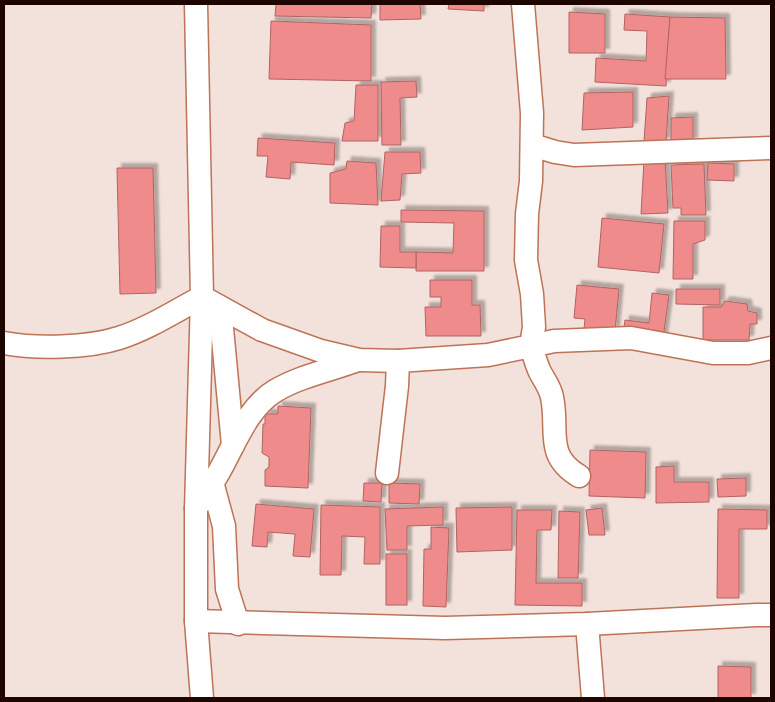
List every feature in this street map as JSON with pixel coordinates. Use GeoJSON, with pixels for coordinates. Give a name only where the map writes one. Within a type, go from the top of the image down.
{"type":"FeatureCollection","features":[{"type":"Feature","properties":{"kind":"street"},"geometry":{"type":"LineString","coordinates":[[196,4],[211,302],[233,445]]}},
{"type":"Feature","properties":{"kind":"street"},"geometry":{"type":"LineString","coordinates":[[522,4],[532,113],[531,181],[527,214],[526,260],[532,294],[534,327],[531,346],[540,373],[546,381],[552,396],[555,444],[560,460],[568,469],[579,476]]}},
{"type":"Feature","properties":{"kind":"street"},"geometry":{"type":"LineString","coordinates":[[532,145],[574,155],[771,148]]}},
{"type":"Feature","properties":{"kind":"street"},"geometry":{"type":"LineString","coordinates":[[4,343],[58,346],[92,344],[119,338],[211,302]]}},
{"type":"Feature","properties":{"kind":"street"},"geometry":{"type":"LineString","coordinates":[[211,302],[262,330],[321,352],[359,360],[398,361],[488,354],[554,341],[631,338],[713,353],[748,353],[771,348]]}},
{"type":"Feature","properties":{"kind":"street"},"geometry":{"type":"LineString","coordinates":[[202,698],[196,621],[196,508],[211,302]]}},
{"type":"Feature","properties":{"kind":"street"},"geometry":{"type":"LineString","coordinates":[[196,508],[233,445],[260,404],[274,392],[291,383],[359,360]]}},
{"type":"Feature","properties":{"kind":"street"},"geometry":{"type":"LineString","coordinates":[[386,473],[397,386],[398,361]]}},
{"type":"Feature","properties":{"kind":"street"},"geometry":{"type":"LineString","coordinates":[[212,482],[224,526],[228,589],[238,624]]}},
{"type":"Feature","properties":{"kind":"street"},"geometry":{"type":"LineString","coordinates":[[196,621],[238,624],[445,628],[587,624],[756,615],[771,616]]}},
{"type":"Feature","properties":{"kind":"street"},"geometry":{"type":"LineString","coordinates":[[587,624],[594,698]]}},
{"type":"Feature","properties":{"kind":"building"},"geometry":{"type":"Polygon","coordinates":[[[276,4],[372,4],[371,18],[275,16],[276,4]]]}},
{"type":"Feature","properties":{"kind":"building"},"geometry":{"type":"Polygon","coordinates":[[[380,4],[420,4],[421,19],[380,20],[380,4]]]}},
{"type":"Feature","properties":{"kind":"building"},"geometry":{"type":"Polygon","coordinates":[[[449,4],[484,4],[484,11],[448,9],[449,4]]]}},
{"type":"Feature","properties":{"kind":"building"},"geometry":{"type":"Polygon","coordinates":[[[569,12],[605,14],[605,53],[569,53],[569,12]]]}},
{"type":"Feature","properties":{"kind":"building"},"geometry":{"type":"Polygon","coordinates":[[[625,14],[670,17],[666,86],[595,82],[596,58],[646,61],[647,31],[624,30],[625,14]]]}},
{"type":"Feature","properties":{"kind":"building"},"geometry":{"type":"Polygon","coordinates":[[[670,17],[725,18],[726,79],[665,79],[670,17]]]}},
{"type":"Feature","properties":{"kind":"building"},"geometry":{"type":"Polygon","coordinates":[[[271,21],[371,25],[371,81],[269,79],[271,21]]]}},
{"type":"Feature","properties":{"kind":"building"},"geometry":{"type":"Polygon","coordinates":[[[416,81],[417,97],[400,98],[401,145],[382,145],[381,82],[416,81]]]}},
{"type":"Feature","properties":{"kind":"building"},"geometry":{"type":"Polygon","coordinates":[[[356,85],[378,85],[378,141],[342,141],[345,123],[354,121],[356,85]]]}},
{"type":"Feature","properties":{"kind":"building"},"geometry":{"type":"Polygon","coordinates":[[[633,92],[633,127],[582,130],[584,93],[633,92]]]}},
{"type":"Feature","properties":{"kind":"building"},"geometry":{"type":"Polygon","coordinates":[[[669,96],[666,142],[644,141],[647,98],[669,96]]]}},
{"type":"Feature","properties":{"kind":"building"},"geometry":{"type":"Polygon","coordinates":[[[693,117],[693,142],[671,144],[671,118],[693,117]]]}},
{"type":"Feature","properties":{"kind":"building"},"geometry":{"type":"Polygon","coordinates":[[[258,138],[335,143],[334,165],[291,162],[290,179],[266,177],[268,156],[257,156],[258,138]]]}},
{"type":"Feature","properties":{"kind":"building"},"geometry":{"type":"Polygon","coordinates":[[[385,152],[420,152],[421,173],[402,174],[400,200],[381,201],[385,152]]]}},
{"type":"Feature","properties":{"kind":"building"},"geometry":{"type":"Polygon","coordinates":[[[665,159],[668,213],[641,214],[644,160],[665,159]]]}},
{"type":"Feature","properties":{"kind":"building"},"geometry":{"type":"Polygon","coordinates":[[[347,161],[376,163],[378,205],[330,203],[330,173],[346,169],[347,161]]]}},
{"type":"Feature","properties":{"kind":"building"},"geometry":{"type":"Polygon","coordinates":[[[708,163],[734,164],[734,181],[707,180],[708,163]]]}},
{"type":"Feature","properties":{"kind":"building"},"geometry":{"type":"Polygon","coordinates":[[[704,164],[706,215],[681,215],[681,208],[673,208],[671,165],[704,164]]]}},
{"type":"Feature","properties":{"kind":"building"},"geometry":{"type":"Polygon","coordinates":[[[117,168],[153,168],[156,293],[120,294],[117,168]]]}},
{"type":"Feature","properties":{"kind":"building"},"geometry":{"type":"Polygon","coordinates":[[[401,210],[484,211],[484,271],[416,271],[416,252],[453,253],[454,223],[401,222],[401,210]]]}},
{"type":"Feature","properties":{"kind":"building"},"geometry":{"type":"Polygon","coordinates":[[[602,218],[664,224],[659,273],[598,267],[602,218]]]}},
{"type":"Feature","properties":{"kind":"building"},"geometry":{"type":"Polygon","coordinates":[[[674,221],[705,221],[705,240],[693,244],[693,279],[673,279],[674,221]]]}},
{"type":"Feature","properties":{"kind":"building"},"geometry":{"type":"Polygon","coordinates":[[[381,226],[400,226],[400,252],[416,252],[416,268],[380,267],[381,226]]]}},
{"type":"Feature","properties":{"kind":"building"},"geometry":{"type":"Polygon","coordinates":[[[430,280],[472,280],[472,305],[480,305],[481,336],[426,336],[425,307],[441,307],[441,297],[430,297],[430,280]]]}},
{"type":"Feature","properties":{"kind":"building"},"geometry":{"type":"Polygon","coordinates":[[[577,285],[619,289],[615,331],[584,329],[585,319],[574,318],[577,285]]]}},
{"type":"Feature","properties":{"kind":"building"},"geometry":{"type":"Polygon","coordinates":[[[676,289],[720,289],[720,305],[676,304],[676,289]]]}},
{"type":"Feature","properties":{"kind":"building"},"geometry":{"type":"Polygon","coordinates":[[[652,293],[669,295],[663,339],[623,334],[625,320],[649,323],[652,293]]]}},
{"type":"Feature","properties":{"kind":"building"},"geometry":{"type":"Polygon","coordinates":[[[725,301],[747,304],[748,311],[757,313],[757,324],[750,324],[749,340],[703,340],[703,307],[721,307],[725,301]]]}},
{"type":"Feature","properties":{"kind":"building"},"geometry":{"type":"Polygon","coordinates":[[[278,406],[311,408],[308,488],[265,486],[265,470],[269,467],[269,457],[262,453],[263,424],[265,424],[265,414],[278,414],[278,406]]]}},
{"type":"Feature","properties":{"kind":"building"},"geometry":{"type":"Polygon","coordinates":[[[590,450],[646,452],[645,498],[589,496],[590,450]]]}},
{"type":"Feature","properties":{"kind":"building"},"geometry":{"type":"Polygon","coordinates":[[[674,466],[674,482],[709,482],[709,502],[656,503],[656,467],[674,466]]]}},
{"type":"Feature","properties":{"kind":"building"},"geometry":{"type":"Polygon","coordinates":[[[746,478],[746,496],[718,497],[717,479],[746,478]]]}},
{"type":"Feature","properties":{"kind":"building"},"geometry":{"type":"Polygon","coordinates":[[[364,483],[382,483],[381,502],[363,501],[364,483]]]}},
{"type":"Feature","properties":{"kind":"building"},"geometry":{"type":"Polygon","coordinates":[[[389,483],[420,484],[419,504],[389,503],[389,483]]]}},
{"type":"Feature","properties":{"kind":"building"},"geometry":{"type":"Polygon","coordinates":[[[256,504],[314,509],[310,557],[293,556],[295,534],[268,532],[267,547],[252,546],[256,504]]]}},
{"type":"Feature","properties":{"kind":"building"},"geometry":{"type":"Polygon","coordinates":[[[321,505],[380,507],[380,564],[364,564],[365,537],[342,536],[341,575],[320,575],[321,505]]]}},
{"type":"Feature","properties":{"kind":"building"},"geometry":{"type":"Polygon","coordinates":[[[443,507],[443,525],[407,526],[407,550],[387,550],[385,509],[443,507]]]}},
{"type":"Feature","properties":{"kind":"building"},"geometry":{"type":"Polygon","coordinates":[[[512,507],[512,550],[457,552],[456,508],[512,507]]]}},
{"type":"Feature","properties":{"kind":"building"},"geometry":{"type":"Polygon","coordinates":[[[602,508],[605,535],[589,535],[586,510],[602,508]]]}},
{"type":"Feature","properties":{"kind":"building"},"geometry":{"type":"Polygon","coordinates":[[[718,509],[767,510],[767,529],[739,529],[739,598],[717,598],[718,509]]]}},
{"type":"Feature","properties":{"kind":"building"},"geometry":{"type":"Polygon","coordinates":[[[517,510],[552,510],[551,530],[537,530],[536,583],[582,583],[582,606],[515,605],[517,510]]]}},
{"type":"Feature","properties":{"kind":"building"},"geometry":{"type":"Polygon","coordinates":[[[559,511],[580,512],[578,578],[558,578],[559,511]]]}},
{"type":"Feature","properties":{"kind":"building"},"geometry":{"type":"Polygon","coordinates":[[[431,527],[449,528],[446,607],[423,606],[424,549],[431,549],[431,527]]]}},
{"type":"Feature","properties":{"kind":"building"},"geometry":{"type":"Polygon","coordinates":[[[386,554],[407,554],[407,605],[386,605],[386,554]]]}},
{"type":"Feature","properties":{"kind":"building"},"geometry":{"type":"Polygon","coordinates":[[[718,666],[751,667],[751,698],[718,698],[718,666]]]}}]}
